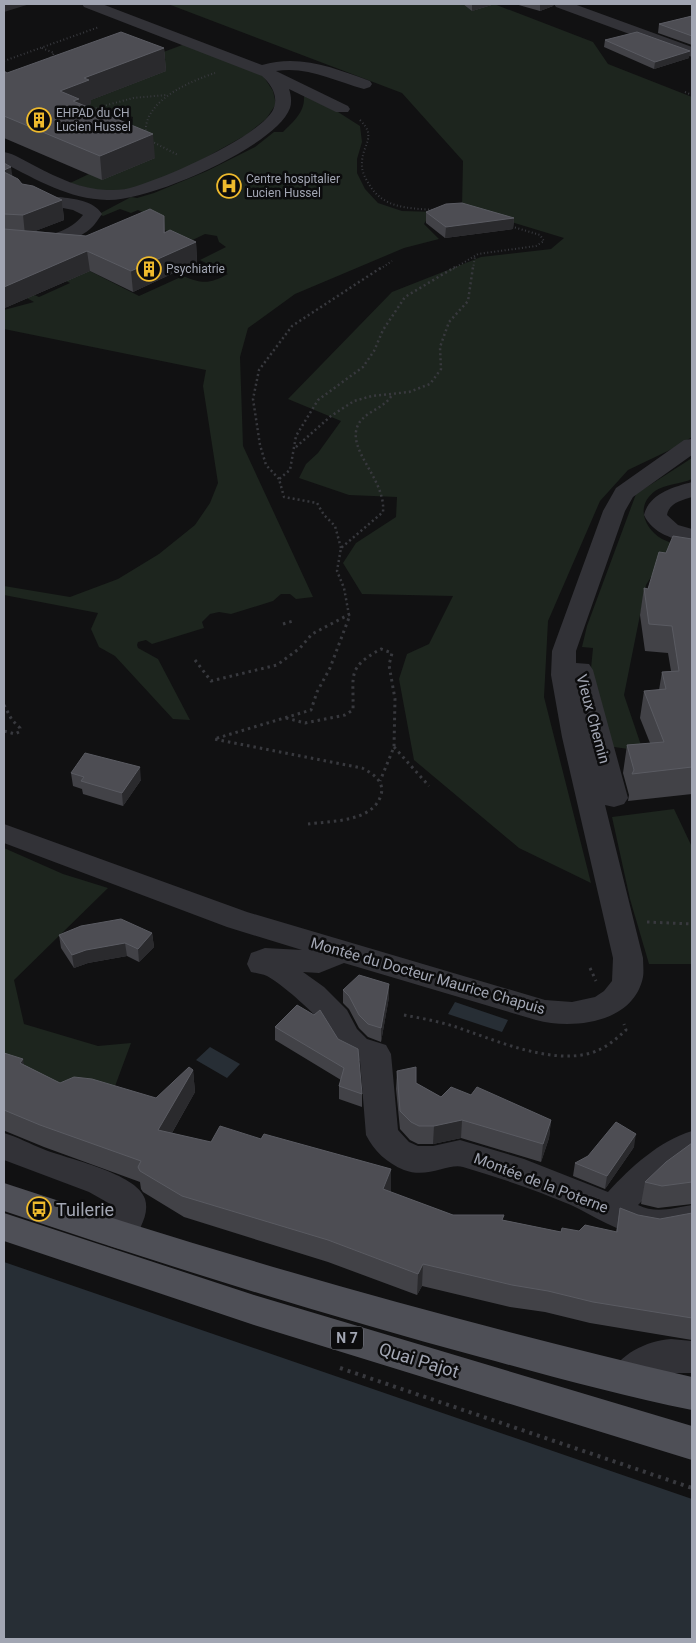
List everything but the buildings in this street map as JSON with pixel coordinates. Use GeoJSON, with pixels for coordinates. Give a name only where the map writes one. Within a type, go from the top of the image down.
{"type":"FeatureCollection","features":[{"type":"Feature","properties":{"kind":"main road","name":"N 7"},"geometry":{"type":"LineString","coordinates":[[4,1197],[285,1287],[692,1394]]}},
{"type":"Feature","properties":{"kind":"main road","name":"Quai Pajot"},"geometry":{"type":"LineString","coordinates":[[4,1227],[254,1310],[692,1443]]}},
{"type":"Feature","properties":{"kind":"street"},"geometry":{"type":"LineString","coordinates":[[89,4],[271,69],[342,109]]}},
{"type":"Feature","properties":{"kind":"street"},"geometry":{"type":"LineString","coordinates":[[561,4],[692,52]]}},
{"type":"Feature","properties":{"kind":"street"},"geometry":{"type":"LineString","coordinates":[[262,53],[279,59],[271,69]]}},
{"type":"Feature","properties":{"kind":"street"},"geometry":{"type":"LineString","coordinates":[[271,69],[306,65],[364,84]]}},
{"type":"Feature","properties":{"kind":"street"},"geometry":{"type":"LineString","coordinates":[[4,159],[86,194],[123,195],[152,186],[230,151],[276,119],[282,108],[281,87],[271,69]]}},
{"type":"Feature","properties":{"kind":"street"},"geometry":{"type":"LineString","coordinates":[[20,184],[58,183]]}},
{"type":"Feature","properties":{"kind":"street"},"geometry":{"type":"LineString","coordinates":[[4,240],[34,244],[82,227],[93,214],[78,205],[40,198]]}},
{"type":"Feature","properties":{"kind":"street"},"geometry":{"type":"LineString","coordinates":[[69,233],[98,233],[105,230]]}},
{"type":"Feature","properties":{"kind":"street"},"geometry":{"type":"LineString","coordinates":[[621,994],[628,980],[628,958],[576,737],[564,675],[564,650],[614,511],[624,493],[692,445]]}},
{"type":"Feature","properties":{"kind":"street"},"geometry":{"type":"LineString","coordinates":[[692,489],[663,501],[658,507],[656,514],[658,521],[673,532],[692,536]]}},
{"type":"Feature","properties":{"kind":"street","name":"Vieux Chemin"},"geometry":{"type":"LineString","coordinates":[[564,650],[581,658],[579,669],[614,798]]}},
{"type":"Feature","properties":{"kind":"street","name":"Montée du Docteur Maurice Chapuis"},"geometry":{"type":"LineString","coordinates":[[4,834],[237,920],[552,1012],[576,1013],[594,1010],[621,994]]}},
{"type":"Feature","properties":{"kind":"street","name":"Montée de la Poterne"},"geometry":{"type":"LineString","coordinates":[[339,951],[319,962],[265,959],[262,961],[262,964],[274,966],[314,995],[336,1018],[346,1037],[356,1048],[375,1054],[382,1136],[397,1151],[415,1160],[433,1159],[460,1153],[520,1172],[581,1195],[643,1223],[660,1225],[692,1219]]}},
{"type":"Feature","properties":{"kind":"street"},"geometry":{"type":"LineString","coordinates":[[613,1210],[649,1171],[692,1144]]}},
{"type":"Feature","properties":{"kind":"street"},"geometry":{"type":"LineString","coordinates":[[4,1146],[33,1160],[101,1182],[128,1198],[130,1212],[119,1235]]}},
{"type":"Feature","properties":{"kind":"street"},"geometry":{"type":"LineString","coordinates":[[626,1378],[654,1357],[673,1354],[692,1357]]}},
{"type":"Feature","properties":{"kind":"path"},"geometry":{"type":"LineString","coordinates":[[4,61],[98,28]]}},
{"type":"Feature","properties":{"kind":"path"},"geometry":{"type":"LineString","coordinates":[[42,48],[54,53],[50,60]]}},
{"type":"Feature","properties":{"kind":"path"},"geometry":{"type":"LineString","coordinates":[[181,155],[172,154],[153,143],[145,130],[155,108],[166,95],[188,82],[216,72]]}},
{"type":"Feature","properties":{"kind":"path"},"geometry":{"type":"LineString","coordinates":[[686,92],[692,95]]}},
{"type":"Feature","properties":{"kind":"path"},"geometry":{"type":"LineString","coordinates":[[85,111],[133,98],[166,95]]}},
{"type":"Feature","properties":{"kind":"path"},"geometry":{"type":"LineString","coordinates":[[342,109],[368,127],[370,138],[362,161],[363,174],[372,192],[378,199],[400,207],[439,211]]}},
{"type":"Feature","properties":{"kind":"path"},"geometry":{"type":"LineString","coordinates":[[279,479],[290,470],[296,448],[296,436],[318,400],[363,368],[383,330],[405,297],[475,256],[536,246],[544,241],[540,235],[507,225]]}},
{"type":"Feature","properties":{"kind":"path"},"geometry":{"type":"LineString","coordinates":[[296,448],[317,428],[355,401],[377,395],[392,396],[428,386],[441,369],[440,347],[449,322],[468,301],[475,256]]}},
{"type":"Feature","properties":{"kind":"path"},"geometry":{"type":"LineString","coordinates":[[308,824],[371,811],[378,802],[382,790],[380,782],[371,773],[362,768],[214,739],[311,710],[316,692],[330,668],[350,615],[344,588],[337,571],[341,548],[335,526],[324,515],[317,503],[284,498],[279,479],[266,465],[260,444],[253,399],[260,370],[292,326],[392,261]]}},
{"type":"Feature","properties":{"kind":"path"},"geometry":{"type":"LineString","coordinates":[[341,548],[383,512],[385,506],[384,499],[369,467],[356,447],[356,431],[358,423],[370,411],[390,400],[392,396]]}},
{"type":"Feature","properties":{"kind":"path"},"geometry":{"type":"LineString","coordinates":[[195,660],[211,681],[277,665],[300,648],[312,634],[350,615]]}},
{"type":"Feature","properties":{"kind":"path"},"geometry":{"type":"LineString","coordinates":[[283,624],[293,621]]}},
{"type":"Feature","properties":{"kind":"path"},"geometry":{"type":"LineString","coordinates":[[283,718],[305,723],[345,715],[353,710],[351,680],[353,670],[370,654],[380,649],[392,653],[389,665],[395,699],[394,747],[380,782]]}},
{"type":"Feature","properties":{"kind":"path"},"geometry":{"type":"LineString","coordinates":[[4,705],[12,720],[20,728],[19,732],[15,734],[4,731]]}},
{"type":"Feature","properties":{"kind":"path"},"geometry":{"type":"LineString","coordinates":[[394,747],[429,786]]}},
{"type":"Feature","properties":{"kind":"path"},"geometry":{"type":"LineString","coordinates":[[404,1015],[450,1025],[505,1045],[536,1052],[568,1054],[594,1052],[619,1040],[626,1030],[622,1016],[621,994]]}},
{"type":"Feature","properties":{"kind":"path"},"geometry":{"type":"LineString","coordinates":[[330,1365],[692,1488]]}},
{"type":"Feature","properties":{"kind":"shaded area"},"geometry":{"type":"Polygon","coordinates":[[[168,4],[494,4],[593,42],[608,64],[692,97],[692,437],[674,448],[628,470],[600,501],[548,621],[544,697],[591,883],[519,848],[414,760],[399,679],[407,654],[429,644],[453,596],[362,594],[343,563],[356,543],[396,517],[397,497],[349,495],[299,478],[306,464],[318,453],[341,421],[288,399],[392,292],[481,257],[551,249],[564,238],[462,207],[463,161],[402,93],[168,4]]]}},
{"type":"Feature","properties":{"kind":"shaded area"},"geometry":{"type":"Polygon","coordinates":[[[185,44],[262,74],[273,91],[276,104],[266,119],[246,135],[185,169],[135,189],[101,192],[70,183],[89,174],[104,137],[132,124],[133,117],[108,111],[70,112],[86,102],[165,71],[139,61],[185,44]]]}},
{"type":"Feature","properties":{"kind":"shaded area"},"geometry":{"type":"Polygon","coordinates":[[[304,96],[338,112],[360,126],[362,142],[357,159],[357,173],[365,189],[378,203],[402,211],[437,212],[427,219],[424,224],[439,239],[404,248],[295,294],[248,328],[240,357],[243,446],[313,597],[296,599],[290,594],[281,594],[273,601],[231,614],[219,612],[210,614],[202,622],[204,628],[152,644],[146,640],[138,642],[138,648],[158,659],[190,720],[173,719],[115,656],[99,647],[91,629],[98,613],[4,595],[4,586],[70,597],[118,579],[159,554],[195,525],[210,503],[218,483],[203,386],[206,370],[4,329],[4,310],[34,302],[25,297],[32,294],[39,297],[70,283],[54,275],[76,264],[139,296],[183,276],[206,282],[216,280],[228,274],[200,260],[226,247],[219,242],[217,236],[205,234],[174,249],[178,236],[143,220],[151,216],[138,210],[131,213],[120,209],[103,216],[99,214],[131,197],[137,198],[154,193],[207,171],[255,147],[274,132],[283,132],[301,112],[304,96]]]}},
{"type":"Feature","properties":{"kind":"shaded area"},"geometry":{"type":"Polygon","coordinates":[[[692,458],[692,479],[655,491],[645,503],[644,516],[651,529],[664,540],[681,546],[659,564],[646,585],[624,695],[643,751],[607,746],[590,679],[593,648],[582,647],[587,626],[636,494],[692,458]]]}},
{"type":"Feature","properties":{"kind":"shaded area"},"geometry":{"type":"Polygon","coordinates":[[[674,809],[692,847],[692,964],[649,964],[630,899],[612,817],[674,809]]]}},
{"type":"Feature","properties":{"kind":"shaded area"},"geometry":{"type":"Polygon","coordinates":[[[4,848],[63,874],[108,888],[14,980],[24,1024],[98,1046],[131,1043],[111,1097],[59,1095],[4,1058],[4,848]]]}},
{"type":"Feature","properties":{"kind":"shaded area"},"geometry":{"type":"Polygon","coordinates":[[[455,1002],[508,1020],[502,1032],[448,1014],[455,1002]]]}},
{"type":"Feature","properties":{"kind":"shaded area"},"geometry":{"type":"Polygon","coordinates":[[[210,1047],[240,1064],[227,1078],[196,1060],[210,1047]]]}},
{"type":"Feature","properties":{"kind":"shaded area"},"geometry":{"type":"Polygon","coordinates":[[[4,1262],[692,1499],[692,1639],[4,1639],[4,1262]]]}},
{"type":"Feature","properties":{"kind":"place","name":"EHPAD du CH Lucien Hussel"},"geometry":{"type":"Point","coordinates":[39,120]}},
{"type":"Feature","properties":{"kind":"place","name":"Centre hospitalier Lucien Hussel"},"geometry":{"type":"Point","coordinates":[229,186]}},
{"type":"Feature","properties":{"kind":"place","name":"Psychiatrie"},"geometry":{"type":"Point","coordinates":[149,269]}},
{"type":"Feature","properties":{"kind":"place","name":"Tuilerie"},"geometry":{"type":"Point","coordinates":[39,1209]}}]}
